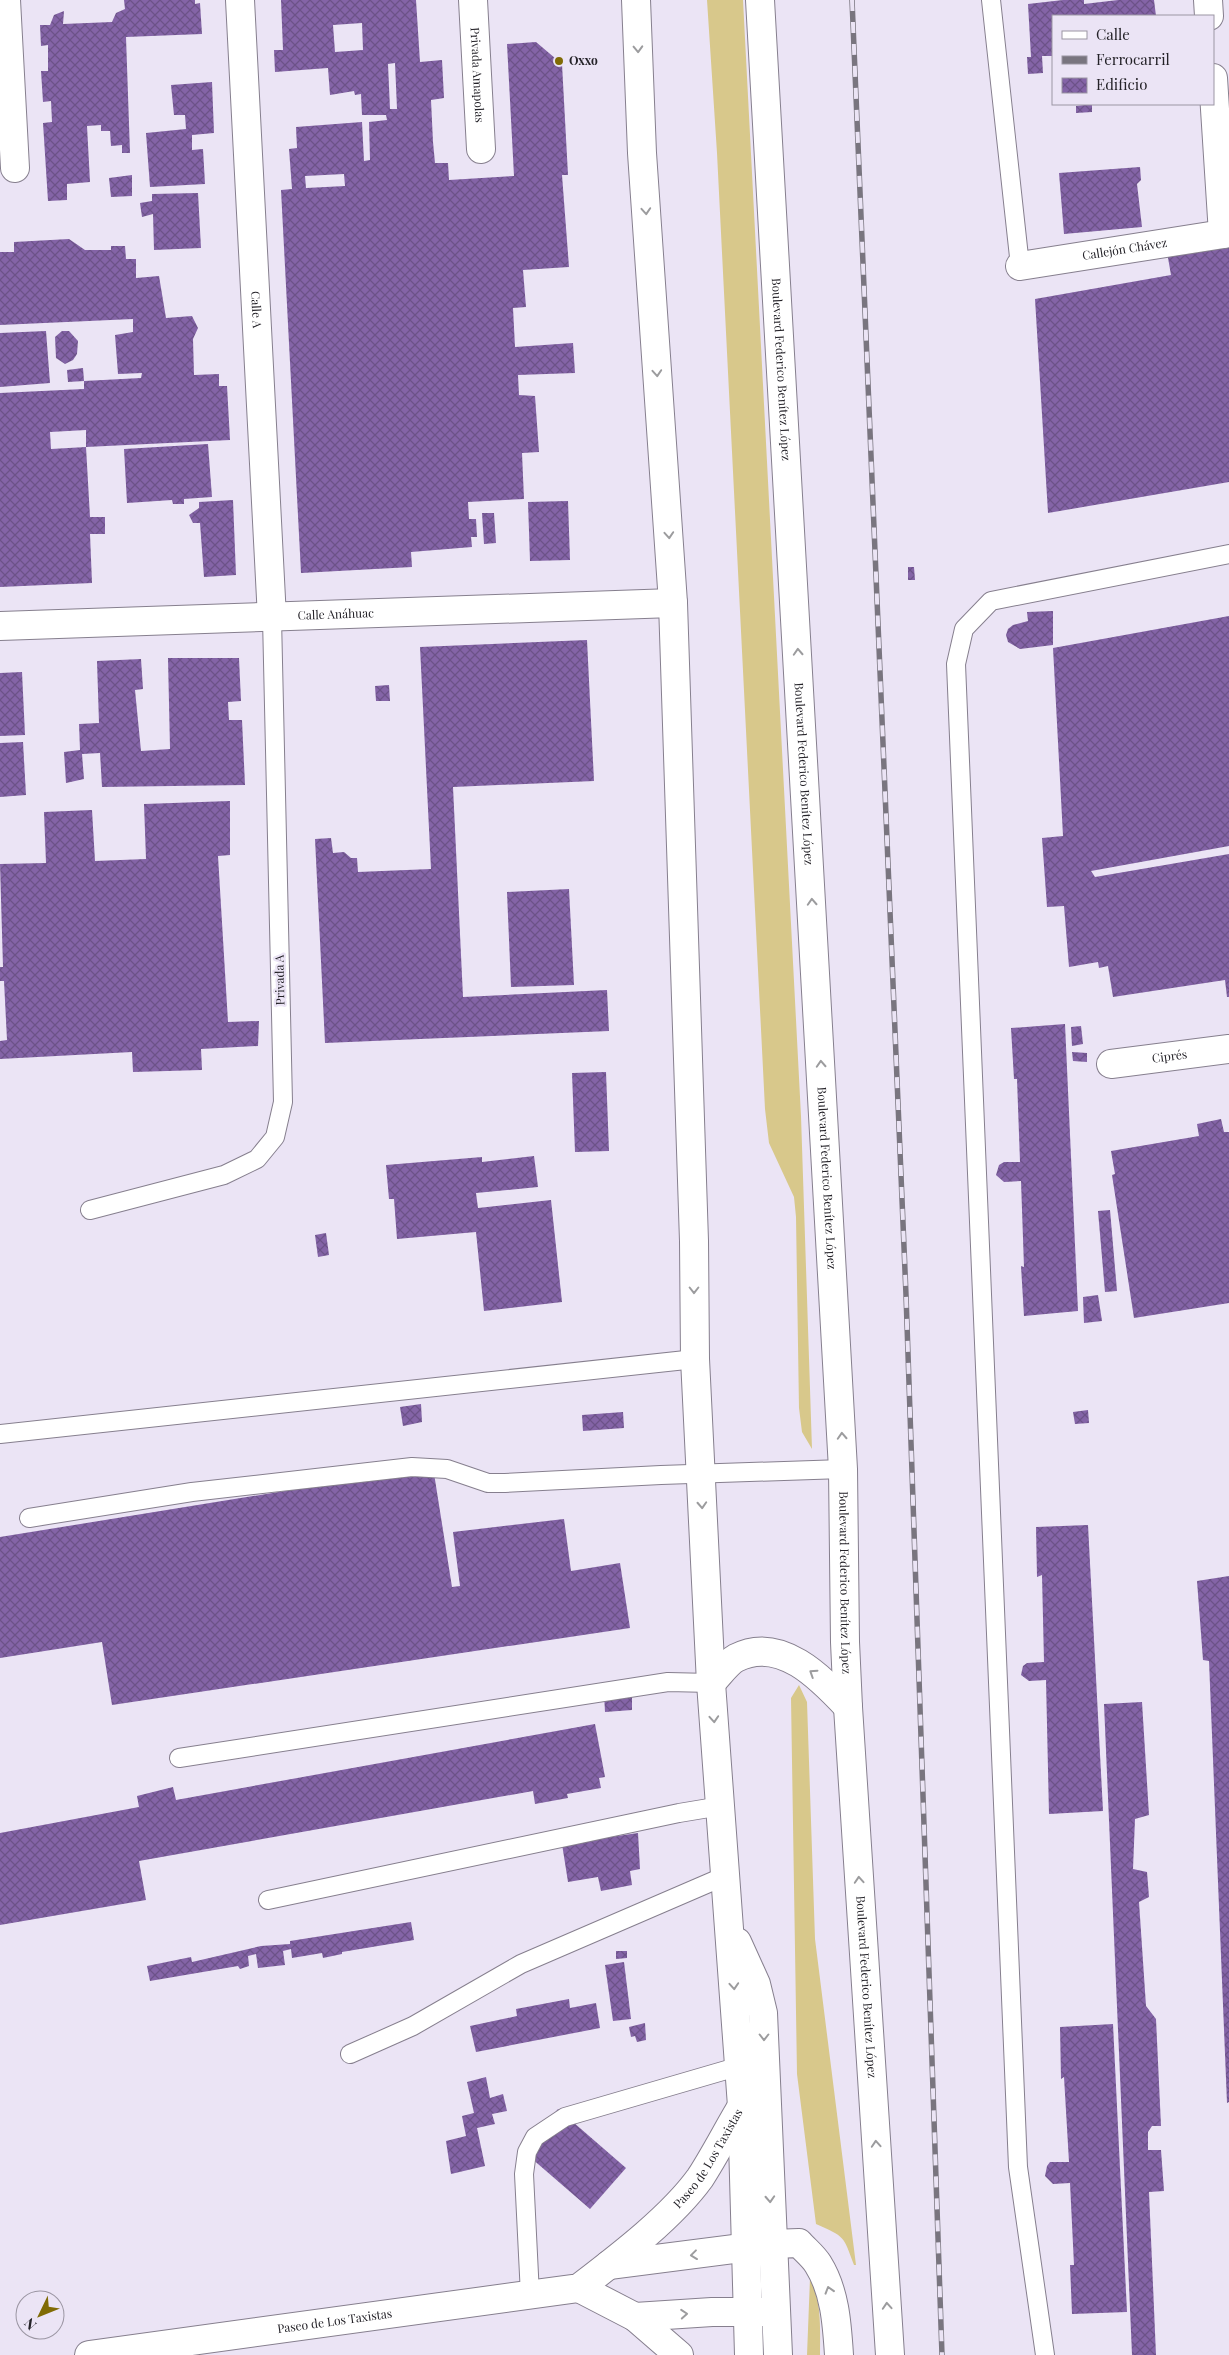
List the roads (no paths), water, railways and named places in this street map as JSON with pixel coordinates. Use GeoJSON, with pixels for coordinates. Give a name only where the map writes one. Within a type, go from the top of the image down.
{"type":"FeatureCollection","features":[{"type":"Feature","properties":{"kind":"main road"},"geometry":{"type":"LineString","coordinates":[[6,0],[14,168]]}},
{"type":"Feature","properties":{"kind":"main road","name":"Calle A"},"geometry":{"type":"LineString","coordinates":[[240,0],[272,618]]}},
{"type":"Feature","properties":{"kind":"main road","name":"Privada Amapolas"},"geometry":{"type":"LineString","coordinates":[[473,0],[481,149]]}},
{"type":"Feature","properties":{"kind":"main road"},"geometry":{"type":"LineString","coordinates":[[636,0],[642,153],[673,603],[694,1231],[695,1359],[711,1683],[740,2066],[749,2355]]}},
{"type":"Feature","properties":{"kind":"main road","name":"Boulevard Federico Benítez López"},"geometry":{"type":"LineString","coordinates":[[760,0],[844,1469],[845,1642],[848,1708],[890,2355]]}},
{"type":"Feature","properties":{"kind":"main road"},"geometry":{"type":"LineString","coordinates":[[1208,0],[1209,15]]}},
{"type":"Feature","properties":{"kind":"main road"},"geometry":{"type":"LineString","coordinates":[[1214,90],[1226,233]]}},
{"type":"Feature","properties":{"kind":"main road","name":"Callejón Chávez"},"geometry":{"type":"LineString","coordinates":[[1020,266],[1226,233]]}},
{"type":"Feature","properties":{"kind":"main road","name":"Calle Anáhuac"},"geometry":{"type":"LineString","coordinates":[[0,626],[673,603]]}},
{"type":"Feature","properties":{"kind":"main road","name":"Ciprés"},"geometry":{"type":"LineString","coordinates":[[1111,1064],[1229,1049]]}},
{"type":"Feature","properties":{"kind":"main road"},"geometry":{"type":"LineString","coordinates":[[711,1683],[735,1659],[759,1650],[788,1657],[820,1677],[848,1708]]}},
{"type":"Feature","properties":{"kind":"main road"},"geometry":{"type":"LineString","coordinates":[[730,1925],[756,1984],[764,2013],[778,2355]]}},
{"type":"Feature","properties":{"kind":"main road","name":"Paseo de Los Taxistas"},"geometry":{"type":"LineString","coordinates":[[89,2355],[579,2288],[609,2266],[660,2221],[699,2178],[742,2106]]}},
{"type":"Feature","properties":{"kind":"main road"},"geometry":{"type":"LineString","coordinates":[[609,2266],[772,2244],[799,2243],[817,2263],[827,2283],[836,2311],[839,2355]]}},
{"type":"Feature","properties":{"kind":"main road"},"geometry":{"type":"LineString","coordinates":[[579,2288],[635,2317],[680,2355]]}},
{"type":"Feature","properties":{"kind":"main road"},"geometry":{"type":"LineString","coordinates":[[635,2317],[776,2312]]}},
{"type":"Feature","properties":{"kind":"lane"},"geometry":{"type":"LineString","coordinates":[[991,0],[1020,266]]}},
{"type":"Feature","properties":{"kind":"lane"},"geometry":{"type":"LineString","coordinates":[[1045,2355],[1018,2167],[956,664],[964,629],[991,601],[1229,554]]}},
{"type":"Feature","properties":{"kind":"lane","name":"Privada A"},"geometry":{"type":"LineString","coordinates":[[90,1210],[224,1175],[256,1158],[275,1137],[283,1102],[272,618]]}},
{"type":"Feature","properties":{"kind":"lane"},"geometry":{"type":"LineString","coordinates":[[0,1434],[695,1359]]}},
{"type":"Feature","properties":{"kind":"lane"},"geometry":{"type":"LineString","coordinates":[[29,1518],[192,1492],[412,1467],[447,1469],[488,1483],[505,1484],[844,1469]]}},
{"type":"Feature","properties":{"kind":"lane"},"geometry":{"type":"LineString","coordinates":[[178,1758],[668,1682],[711,1683]]}},
{"type":"Feature","properties":{"kind":"lane"},"geometry":{"type":"LineString","coordinates":[[268,1900],[679,1813],[721,1806]]}},
{"type":"Feature","properties":{"kind":"lane"},"geometry":{"type":"LineString","coordinates":[[350,2054],[413,2026],[521,1964],[726,1876]]}},
{"type":"Feature","properties":{"kind":"lane"},"geometry":{"type":"LineString","coordinates":[[530,2295],[524,2174],[527,2152],[534,2137],[565,2117],[740,2066]]}},
{"type":"Feature","properties":{"kind":"railway"},"geometry":{"type":"LineString","coordinates":[[852,0],[906,1295],[942,2355]]}},
{"type":"Feature","properties":{"kind":"place","name":"Oxxo"},"geometry":{"type":"Point","coordinates":[559,61]}}]}
